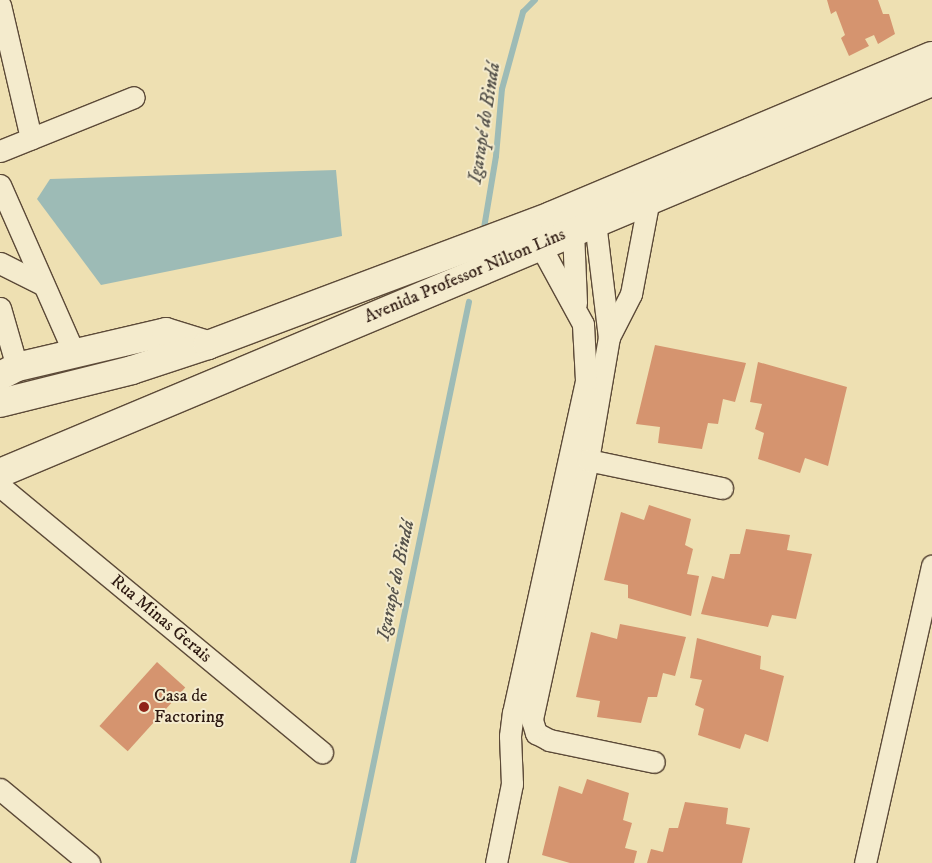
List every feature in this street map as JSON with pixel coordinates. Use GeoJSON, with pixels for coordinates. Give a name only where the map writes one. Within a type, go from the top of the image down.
{"type":"FeatureCollection","features":[{"type":"Feature","properties":{"kind":"main road","name":"Avenida Professor Nilton Lins"},"geometry":{"type":"LineString","coordinates":[[0,473],[457,279],[499,249],[932,56]]}},
{"type":"Feature","properties":{"kind":"main road","name":"Avenida Professor Nilton Lins"},"geometry":{"type":"LineString","coordinates":[[0,403],[132,370],[208,344],[459,250],[540,245],[932,82]]}},
{"type":"Feature","properties":{"kind":"main road"},"geometry":{"type":"LineString","coordinates":[[8,371],[166,332],[208,344]]}},
{"type":"Feature","properties":{"kind":"street"},"geometry":{"type":"LineString","coordinates":[[0,5],[31,138]]}},
{"type":"Feature","properties":{"kind":"street"},"geometry":{"type":"LineString","coordinates":[[0,150],[134,97]]}},
{"type":"Feature","properties":{"kind":"street"},"geometry":{"type":"LineString","coordinates":[[0,185],[42,284],[75,355]]}},
{"type":"Feature","properties":{"kind":"street"},"geometry":{"type":"LineString","coordinates":[[649,199],[631,294],[609,337],[588,460],[532,720],[536,733],[549,740],[654,762]]}},
{"type":"Feature","properties":{"kind":"street"},"geometry":{"type":"LineString","coordinates":[[584,226],[609,337]]}},
{"type":"Feature","properties":{"kind":"street"},"geometry":{"type":"LineString","coordinates":[[577,308],[584,226]]}},
{"type":"Feature","properties":{"kind":"street"},"geometry":{"type":"LineString","coordinates":[[496,863],[512,784],[510,736],[513,713],[585,389],[586,351],[583,324],[577,308],[540,245]]}},
{"type":"Feature","properties":{"kind":"street"},"geometry":{"type":"LineString","coordinates":[[0,263],[42,284]]}},
{"type":"Feature","properties":{"kind":"street"},"geometry":{"type":"LineString","coordinates":[[0,308],[8,371]]}},
{"type":"Feature","properties":{"kind":"street"},"geometry":{"type":"LineString","coordinates":[[588,460],[722,488]]}},
{"type":"Feature","properties":{"kind":"street","name":"Rua Minas Gerais"},"geometry":{"type":"LineString","coordinates":[[0,486],[322,752]]}},
{"type":"Feature","properties":{"kind":"street"},"geometry":{"type":"LineString","coordinates":[[865,863],[932,565]]}},
{"type":"Feature","properties":{"kind":"street"},"geometry":{"type":"LineString","coordinates":[[0,789],[89,863]]}},
{"type":"Feature","properties":{"kind":"water"},"geometry":{"type":"Polygon","coordinates":[[[336,170],[342,236],[101,285],[37,199],[50,179],[336,170]]]}},
{"type":"Feature","properties":{"kind":"building"},"geometry":{"type":"Polygon","coordinates":[[[827,0],[878,0],[883,14],[889,14],[895,34],[878,44],[874,35],[865,39],[869,46],[849,56],[841,38],[845,35],[836,11],[831,14],[827,0]]]}},
{"type":"Feature","properties":{"kind":"building"},"geometry":{"type":"Polygon","coordinates":[[[655,345],[746,363],[735,402],[723,399],[718,424],[708,423],[702,449],[658,443],[660,427],[636,424],[655,345]]]}},
{"type":"Feature","properties":{"kind":"building"},"geometry":{"type":"Polygon","coordinates":[[[758,362],[847,387],[828,466],[805,458],[800,473],[758,459],[764,433],[755,429],[762,404],[750,402],[758,362]]]}},
{"type":"Feature","properties":{"kind":"building"},"geometry":{"type":"Polygon","coordinates":[[[649,505],[691,519],[685,545],[693,549],[687,574],[699,576],[691,616],[628,598],[628,585],[604,580],[621,512],[644,520],[649,505]]]}},
{"type":"Feature","properties":{"kind":"building"},"geometry":{"type":"Polygon","coordinates":[[[746,529],[790,535],[787,550],[812,554],[796,619],[772,615],[768,627],[701,614],[712,576],[724,579],[730,554],[740,554],[746,529]]]}},
{"type":"Feature","properties":{"kind":"building"},"geometry":{"type":"Polygon","coordinates":[[[620,624],[686,637],[675,676],[663,673],[657,697],[648,697],[641,723],[597,717],[600,701],[576,697],[591,632],[617,639],[620,624]]]}},
{"type":"Feature","properties":{"kind":"building"},"geometry":{"type":"Polygon","coordinates":[[[697,638],[761,656],[760,669],[784,676],[768,742],[745,734],[740,749],[698,735],[704,709],[695,705],[702,680],[690,678],[697,638]]]}},
{"type":"Feature","properties":{"kind":"building","name":"Casa de Factoring"},"geometry":{"type":"Polygon","coordinates":[[[157,662],[185,687],[128,751],[99,726],[157,662]]]}},
{"type":"Feature","properties":{"kind":"building"},"geometry":{"type":"Polygon","coordinates":[[[587,779],[629,793],[623,820],[632,823],[625,848],[637,851],[634,863],[570,863],[542,855],[559,786],[582,794],[587,779]]]}},
{"type":"Feature","properties":{"kind":"building"},"geometry":{"type":"Polygon","coordinates":[[[685,802],[728,808],[726,824],[750,828],[742,863],[647,863],[651,849],[663,852],[669,828],[678,828],[685,802]]]}},
{"type":"Feature","properties":{"kind":"waterway","name":"Igarapé do Bindá"},"geometry":{"type":"LineString","coordinates":[[484,228],[496,156],[502,89],[523,12],[535,0]]}},
{"type":"Feature","properties":{"kind":"waterway","name":"Igarapé do Bindá"},"geometry":{"type":"LineString","coordinates":[[353,863],[469,302]]}},
{"type":"Feature","properties":{"kind":"place","name":"Casa de Factoring"},"geometry":{"type":"Point","coordinates":[144,707]}}]}
